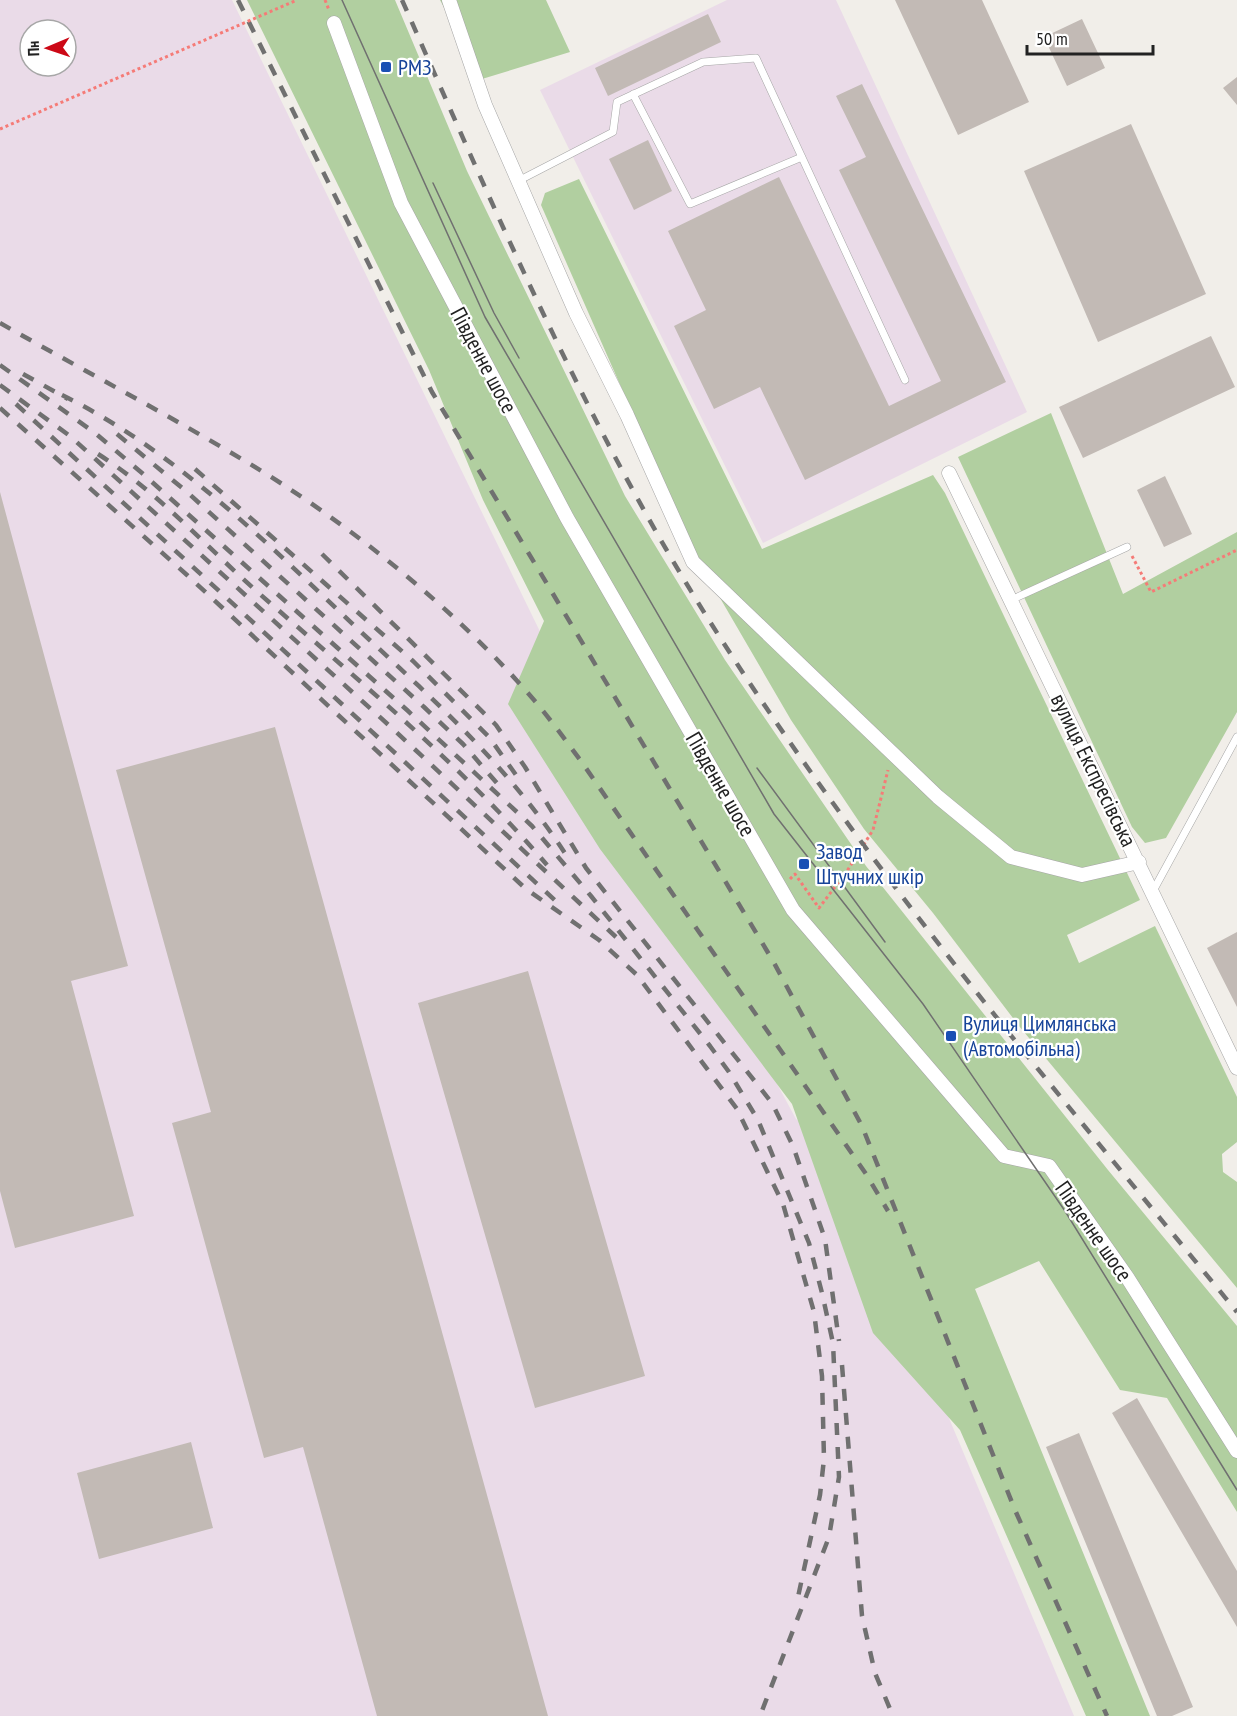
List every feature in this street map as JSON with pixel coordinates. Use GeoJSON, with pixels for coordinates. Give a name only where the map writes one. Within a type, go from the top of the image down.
{"type":"FeatureCollection","features":[{"type":"Feature","properties":{"kind":"street"},"geometry":{"type":"LineString","coordinates":[[449,0],[485,105],[576,313],[627,415],[693,562],[938,797],[1011,857],[1082,875],[1139,862]]}},
{"type":"Feature","properties":{"kind":"street","name":"Південне шосе"},"geometry":{"type":"LineString","coordinates":[[334,23],[401,203],[567,518],[793,910],[1004,1156],[1049,1166],[1127,1277],[1237,1451]]}},
{"type":"Feature","properties":{"kind":"street","name":"вулиця Експресівська"},"geometry":{"type":"LineString","coordinates":[[949,474],[1237,1068]]}},
{"type":"Feature","properties":{"kind":"lane"},"geometry":{"type":"LineString","coordinates":[[518,181],[613,132],[617,102],[704,62],[756,58],[905,380]]}},
{"type":"Feature","properties":{"kind":"lane"},"geometry":{"type":"LineString","coordinates":[[633,94],[690,204],[802,157]]}},
{"type":"Feature","properties":{"kind":"lane"},"geometry":{"type":"LineString","coordinates":[[1011,600],[1127,547]]}},
{"type":"Feature","properties":{"kind":"lane"},"geometry":{"type":"LineString","coordinates":[[1153,891],[1237,737]]}},
{"type":"Feature","properties":{"kind":"path"},"geometry":{"type":"LineString","coordinates":[[0,129],[297,0]]}},
{"type":"Feature","properties":{"kind":"path"},"geometry":{"type":"LineString","coordinates":[[1127,547],[1151,592],[1237,550]]}},
{"type":"Feature","properties":{"kind":"path"},"geometry":{"type":"LineString","coordinates":[[819,908],[847,871],[873,830],[883,782],[894,753]]}},
{"type":"Feature","properties":{"kind":"shaded area"},"geometry":{"type":"Polygon","coordinates":[[[0,0],[232,0],[728,1017],[776,1082],[796,1119],[815,1132],[857,1199],[1074,1716],[0,1716],[0,0]]]}},
{"type":"Feature","properties":{"kind":"shaded area"},"geometry":{"type":"Polygon","coordinates":[[[727,0],[836,0],[1027,412],[763,543],[540,90],[727,0]]]}},
{"type":"Feature","properties":{"kind":"green space"},"geometry":{"type":"Polygon","coordinates":[[[247,0],[395,0],[467,171],[625,496],[725,660],[866,866],[1108,1170],[1237,1326],[1237,1512],[1167,1398],[1120,1390],[1039,1261],[975,1289],[1150,1716],[1086,1716],[960,1430],[873,1333],[792,1104],[600,849],[508,704],[544,621],[483,500],[429,370],[247,0]]]}},
{"type":"Feature","properties":{"kind":"green space"},"geometry":{"type":"Polygon","coordinates":[[[440,0],[546,0],[570,52],[482,79],[440,0]]]}},
{"type":"Feature","properties":{"kind":"green space"},"geometry":{"type":"Polygon","coordinates":[[[579,179],[762,549],[933,475],[945,493],[1140,900],[1067,935],[1079,963],[1155,926],[1237,1097],[1237,1142],[1222,1154],[1223,1172],[1237,1182],[1237,1288],[1019,1026],[933,913],[864,829],[791,720],[695,555],[541,205],[545,193],[579,179]]]}},
{"type":"Feature","properties":{"kind":"green space"},"geometry":{"type":"Polygon","coordinates":[[[1051,413],[1123,594],[1237,532],[1237,712],[1166,838],[1145,843],[1132,827],[958,457],[1051,413]]]}},
{"type":"Feature","properties":{"kind":"building"},"geometry":{"type":"Polygon","coordinates":[[[895,0],[982,0],[1029,102],[958,135],[895,0]]]}},
{"type":"Feature","properties":{"kind":"building"},"geometry":{"type":"Polygon","coordinates":[[[708,14],[721,42],[608,96],[595,68],[708,14]]]}},
{"type":"Feature","properties":{"kind":"building"},"geometry":{"type":"Polygon","coordinates":[[[1082,19],[1105,68],[1067,86],[1044,37],[1082,19]]]}},
{"type":"Feature","properties":{"kind":"building"},"geometry":{"type":"Polygon","coordinates":[[[1237,77],[1237,105],[1223,88],[1237,77]]]}},
{"type":"Feature","properties":{"kind":"building"},"geometry":{"type":"Polygon","coordinates":[[[862,84],[1006,382],[805,480],[760,387],[714,409],[674,326],[706,310],[668,231],[779,177],[889,406],[941,381],[839,170],[866,157],[836,96],[862,84]]]}},
{"type":"Feature","properties":{"kind":"building"},"geometry":{"type":"Polygon","coordinates":[[[1131,124],[1206,294],[1098,342],[1024,171],[1131,124]]]}},
{"type":"Feature","properties":{"kind":"building"},"geometry":{"type":"Polygon","coordinates":[[[648,140],[672,191],[634,210],[609,159],[648,140]]]}},
{"type":"Feature","properties":{"kind":"building"},"geometry":{"type":"Polygon","coordinates":[[[1211,336],[1235,387],[1083,458],[1059,407],[1211,336]]]}},
{"type":"Feature","properties":{"kind":"building"},"geometry":{"type":"Polygon","coordinates":[[[1165,476],[1192,534],[1164,547],[1137,490],[1165,476]]]}},
{"type":"Feature","properties":{"kind":"building"},"geometry":{"type":"Polygon","coordinates":[[[0,492],[128,966],[71,981],[134,1216],[15,1248],[0,1191],[0,492]]]}},
{"type":"Feature","properties":{"kind":"building"},"geometry":{"type":"Polygon","coordinates":[[[275,727],[548,1716],[377,1716],[303,1447],[264,1458],[172,1123],[211,1112],[116,770],[275,727]]]}},
{"type":"Feature","properties":{"kind":"building"},"geometry":{"type":"Polygon","coordinates":[[[1237,932],[1237,1007],[1207,948],[1237,932]]]}},
{"type":"Feature","properties":{"kind":"building"},"geometry":{"type":"Polygon","coordinates":[[[528,971],[645,1376],[535,1408],[418,1003],[528,971]]]}},
{"type":"Feature","properties":{"kind":"building"},"geometry":{"type":"Polygon","coordinates":[[[1137,1398],[1237,1571],[1237,1627],[1112,1413],[1137,1398]]]}},
{"type":"Feature","properties":{"kind":"building"},"geometry":{"type":"Polygon","coordinates":[[[1079,1433],[1193,1707],[1172,1716],[1157,1716],[1046,1447],[1079,1433]]]}},
{"type":"Feature","properties":{"kind":"building"},"geometry":{"type":"Polygon","coordinates":[[[191,1442],[213,1528],[99,1559],[77,1473],[191,1442]]]}},
{"type":"Feature","properties":{"kind":"tram line"},"geometry":{"type":"LineString","coordinates":[[342,0],[485,317],[774,814],[923,1004],[1065,1211],[1237,1490]]}},
{"type":"Feature","properties":{"kind":"tram line"},"geometry":{"type":"LineString","coordinates":[[433,183],[494,313],[519,358]]}},
{"type":"Feature","properties":{"kind":"tram line"},"geometry":{"type":"LineString","coordinates":[[757,768],[885,942]]}},
{"type":"Feature","properties":{"kind":"railway"},"geometry":{"type":"LineString","coordinates":[[238,0],[432,392],[773,961],[862,1126],[1015,1510],[1107,1716]]}},
{"type":"Feature","properties":{"kind":"railway"},"geometry":{"type":"LineString","coordinates":[[402,0],[549,326],[630,485],[674,563],[721,639],[780,728],[904,899],[1035,1066],[1237,1312]]}},
{"type":"Feature","properties":{"kind":"railway"},"geometry":{"type":"LineString","coordinates":[[0,323],[184,426],[283,485],[361,539],[436,601],[471,634],[534,700],[581,761],[866,1174],[888,1211]]}},
{"type":"Feature","properties":{"kind":"railway"},"geometry":{"type":"LineString","coordinates":[[0,365],[95,433],[142,473],[407,710],[532,826],[591,896],[710,1046],[758,1120],[809,1243],[822,1293],[833,1343],[839,1477],[829,1537],[760,1716]]}},
{"type":"Feature","properties":{"kind":"railway"},"geometry":{"type":"LineString","coordinates":[[23,374],[68,399]]}},
{"type":"Feature","properties":{"kind":"railway"},"geometry":{"type":"LineString","coordinates":[[0,385],[70,436],[393,729],[616,937]]}},
{"type":"Feature","properties":{"kind":"railway"},"geometry":{"type":"LineString","coordinates":[[62,395],[104,418],[183,472],[291,565],[471,738],[522,795],[568,858]]}},
{"type":"Feature","properties":{"kind":"railway"},"geometry":{"type":"LineString","coordinates":[[16,404],[559,904]]}},
{"type":"Feature","properties":{"kind":"railway"},"geometry":{"type":"LineString","coordinates":[[0,408],[187,575],[526,889],[599,940],[637,975],[737,1109],[783,1204],[814,1312],[822,1376],[824,1459],[820,1495],[798,1597]]}},
{"type":"Feature","properties":{"kind":"railway"},"geometry":{"type":"LineString","coordinates":[[117,434],[187,492],[424,707],[463,744],[502,789]]}},
{"type":"Feature","properties":{"kind":"railway"},"geometry":{"type":"LineString","coordinates":[[98,454],[159,500],[253,588],[405,721],[478,791],[547,865]]}},
{"type":"Feature","properties":{"kind":"railway"},"geometry":{"type":"LineString","coordinates":[[195,469],[413,661],[489,737],[521,782]]}},
{"type":"Feature","properties":{"kind":"railway"},"geometry":{"type":"LineString","coordinates":[[322,554],[496,725],[525,767],[586,868],[772,1103],[793,1146],[825,1239],[839,1341]]}},
{"type":"Feature","properties":{"kind":"railway"},"geometry":{"type":"LineString","coordinates":[[842,1365],[862,1616],[875,1673],[893,1716]]}},
{"type":"Feature","properties":{"kind":"place","name":"РМЗ"},"geometry":{"type":"Point","coordinates":[386,67]}},
{"type":"Feature","properties":{"kind":"place","name":"Завод Штучних шкір"},"geometry":{"type":"Point","coordinates":[804,864]}},
{"type":"Feature","properties":{"kind":"place","name":"Вулиця Цимлянська (Автомобільна)"},"geometry":{"type":"Point","coordinates":[951,1036]}}]}
